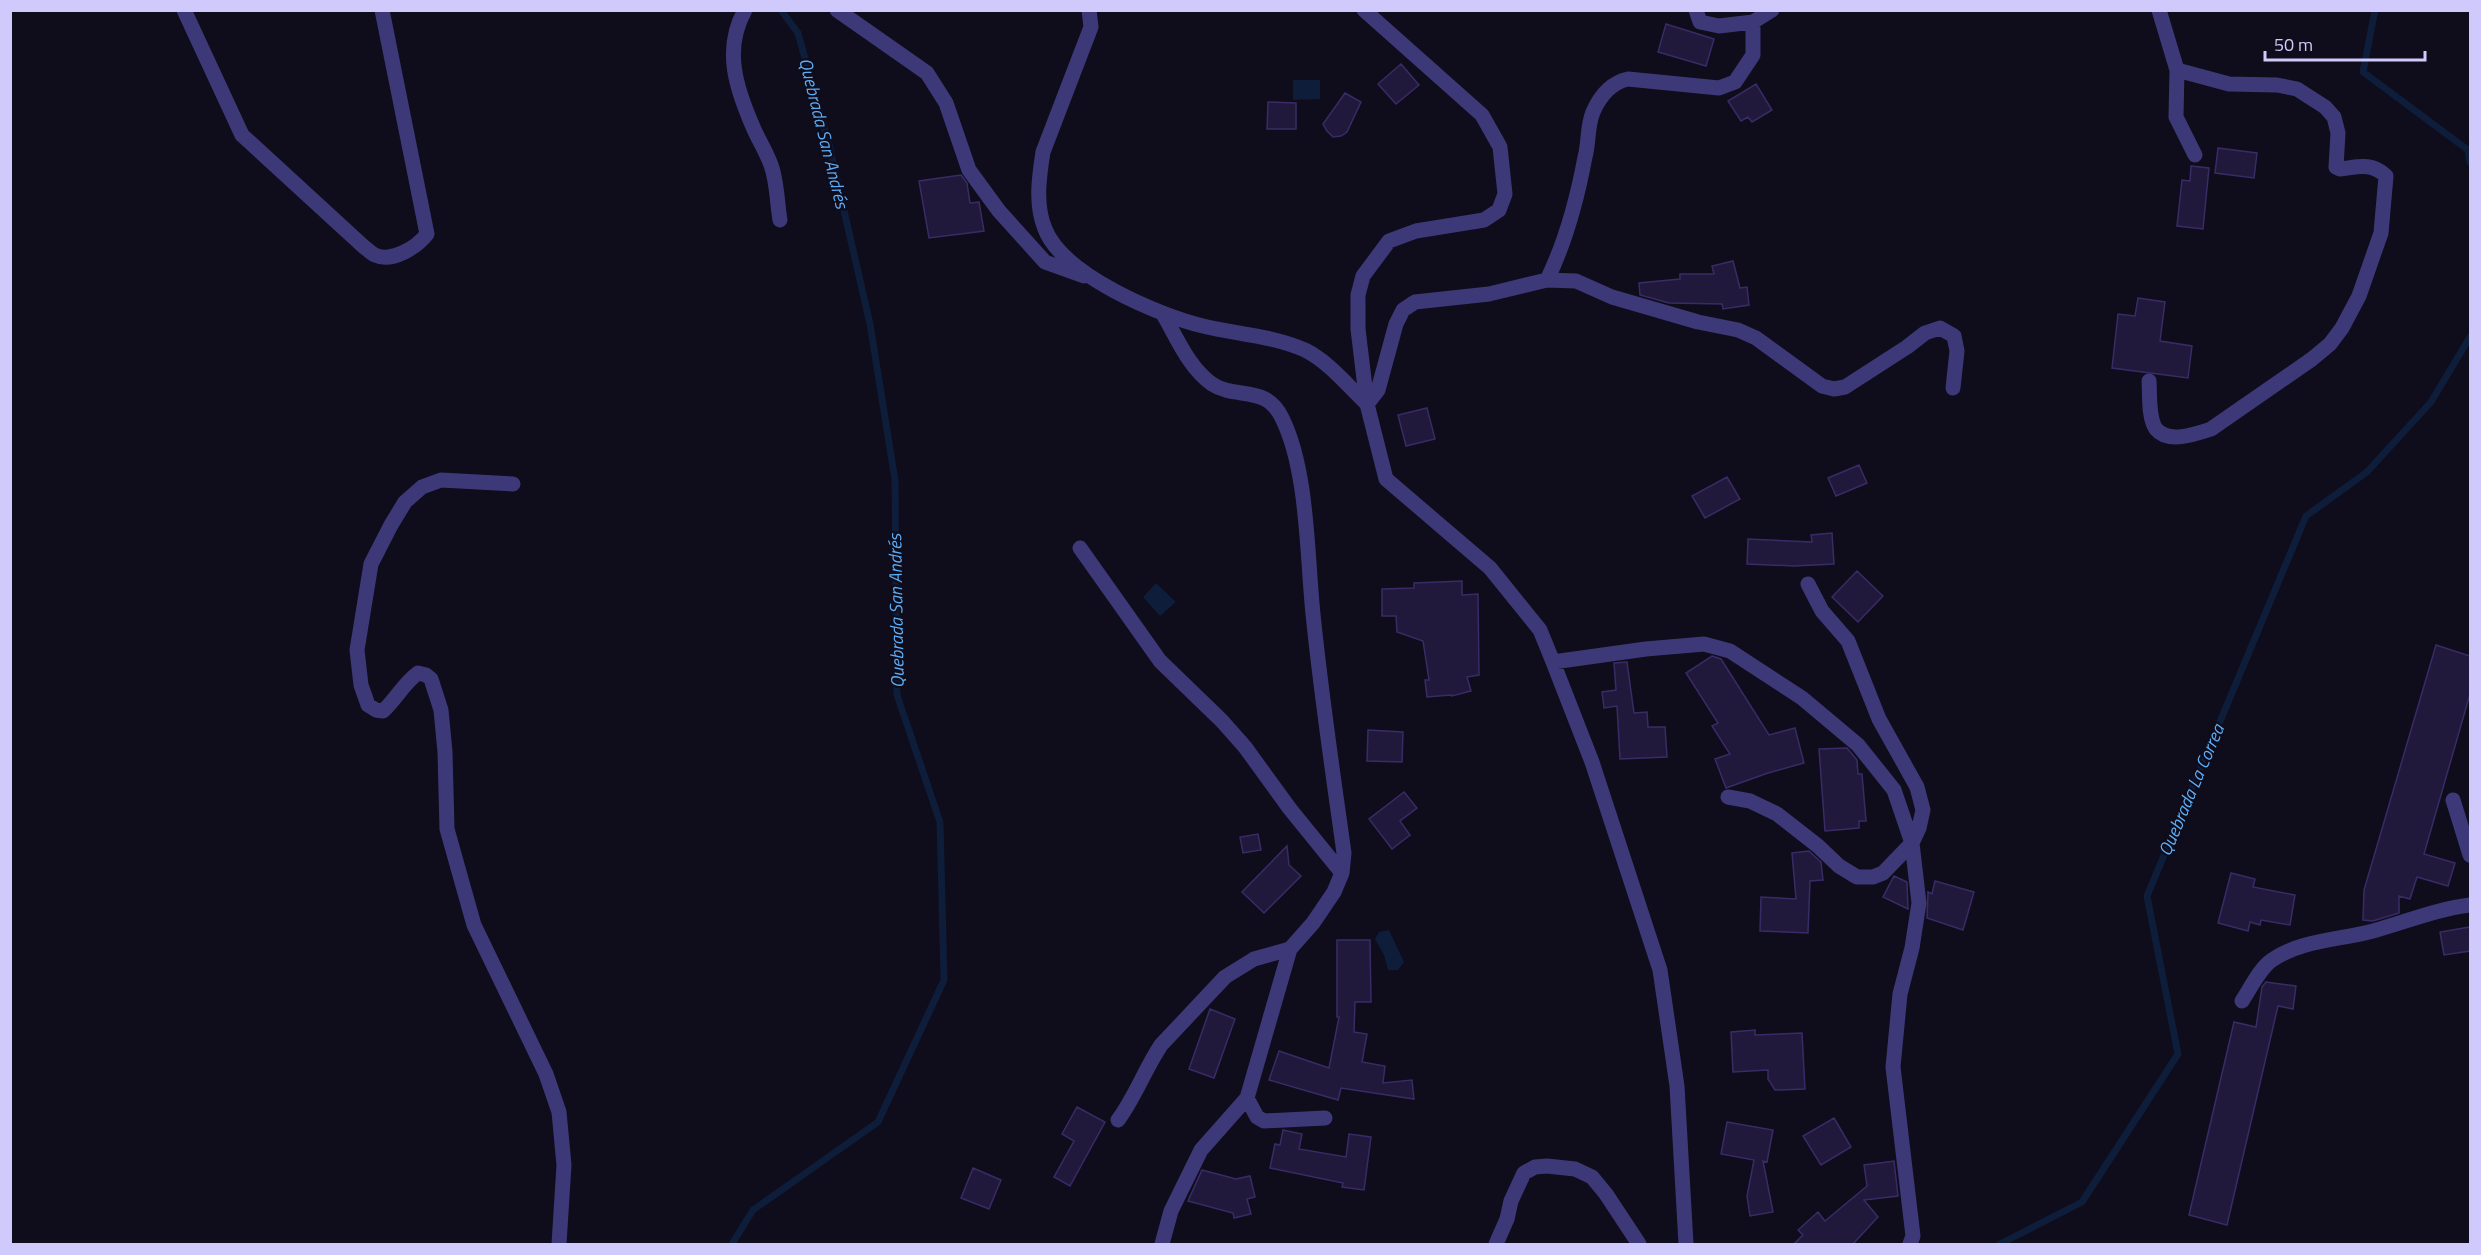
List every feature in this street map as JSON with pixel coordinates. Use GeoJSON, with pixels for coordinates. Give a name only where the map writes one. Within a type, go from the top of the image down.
{"type":"FeatureCollection","features":[{"type":"Feature","properties":{"kind":"street"},"geometry":{"type":"LineString","coordinates":[[184,10],[242,135],[363,246],[376,256],[387,257],[415,246],[427,234],[382,10]]}},
{"type":"Feature","properties":{"kind":"street"},"geometry":{"type":"LineString","coordinates":[[745,10],[739,21],[732,48],[734,69],[752,125],[771,166],[780,220]]}},
{"type":"Feature","properties":{"kind":"street"},"geometry":{"type":"LineString","coordinates":[[837,10],[927,73],[946,104],[969,170],[999,211],[1045,262],[1093,279],[1163,314],[1281,342],[1305,351],[1323,362],[1367,404]]}},
{"type":"Feature","properties":{"kind":"street"},"geometry":{"type":"LineString","coordinates":[[1089,10],[1090,27],[1043,152],[1038,200],[1044,228],[1053,245],[1093,279]]}},
{"type":"Feature","properties":{"kind":"street"},"geometry":{"type":"LineString","coordinates":[[1364,10],[1482,115],[1500,147],[1505,194],[1499,210],[1484,220],[1416,231],[1389,241],[1363,276],[1358,295],[1358,328],[1367,404],[1386,479],[1490,568],[1540,630],[1553,662],[1592,762],[1660,970],[1677,1086],[1686,1245]]}},
{"type":"Feature","properties":{"kind":"street"},"geometry":{"type":"LineString","coordinates":[[1696,10],[1700,22],[1719,26],[1753,22],[1772,10]]}},
{"type":"Feature","properties":{"kind":"street"},"geometry":{"type":"LineString","coordinates":[[2159,10],[2176,70],[2176,117],[2195,154]]}},
{"type":"Feature","properties":{"kind":"street"},"geometry":{"type":"LineString","coordinates":[[1548,280],[1560,254],[1572,212],[1586,156],[1592,114],[1603,94],[1616,81],[1628,79],[1719,88],[1735,82],[1753,55],[1753,22]]}},
{"type":"Feature","properties":{"kind":"street"},"geometry":{"type":"LineString","coordinates":[[2149,381],[2152,420],[2156,429],[2163,434],[2175,437],[2194,435],[2211,429],[2312,359],[2330,344],[2343,328],[2358,296],[2381,233],[2385,197],[2386,176],[2379,169],[2371,165],[2340,169],[2336,167],[2338,133],[2334,117],[2325,107],[2297,89],[2277,85],[2229,84],[2176,70]]}},
{"type":"Feature","properties":{"kind":"street"},"geometry":{"type":"LineString","coordinates":[[1367,404],[1378,390],[1396,324],[1403,310],[1415,302],[1489,294],[1548,280],[1576,281],[1612,297],[1698,322],[1738,330],[1756,338],[1822,386],[1834,388],[1845,387],[1907,347],[1924,333],[1940,328],[1954,336],[1957,351],[1953,388]]}},
{"type":"Feature","properties":{"kind":"street"},"geometry":{"type":"LineString","coordinates":[[1162,1245],[1171,1211],[1201,1150],[1247,1098],[1290,950],[1313,923],[1334,892],[1342,873],[1344,853],[1313,617],[1301,481],[1283,419],[1272,403],[1263,397],[1215,386],[1205,379],[1188,358],[1163,314]]}},
{"type":"Feature","properties":{"kind":"street"},"geometry":{"type":"LineString","coordinates":[[513,484],[441,480],[422,487],[405,502],[371,564],[357,650],[361,685],[368,705],[376,710],[383,711],[418,673],[426,675],[433,686],[441,710],[446,752],[447,829],[474,925],[546,1074],[559,1112],[564,1165],[559,1245]]}},
{"type":"Feature","properties":{"kind":"street"},"geometry":{"type":"LineString","coordinates":[[1080,548],[1160,661],[1222,721],[1245,747],[1342,873]]}},
{"type":"Feature","properties":{"kind":"street"},"geometry":{"type":"LineString","coordinates":[[1728,797],[1750,801],[1777,814],[1818,846],[1839,866],[1857,877],[1873,878],[1883,873],[1912,843],[1919,828],[1923,810],[1917,788],[1879,718],[1848,641],[1822,611],[1808,584]]}},
{"type":"Feature","properties":{"kind":"street"},"geometry":{"type":"LineString","coordinates":[[1553,662],[1646,649],[1704,644],[1730,651],[1802,698],[1858,745],[1894,790],[1912,843],[1919,903],[1912,948],[1900,994],[1893,1067],[1913,1236],[1910,1245]]}},
{"type":"Feature","properties":{"kind":"street"},"geometry":{"type":"LineString","coordinates":[[2453,800],[2470,855]]}},
{"type":"Feature","properties":{"kind":"street"},"geometry":{"type":"LineString","coordinates":[[2242,1001],[2269,961],[2286,951],[2370,932],[2444,909],[2470,905]]}},
{"type":"Feature","properties":{"kind":"street"},"geometry":{"type":"LineString","coordinates":[[1118,1120],[1130,1104],[1152,1058],[1161,1045],[1225,977],[1254,959],[1290,950]]}},
{"type":"Feature","properties":{"kind":"street"},"geometry":{"type":"LineString","coordinates":[[1247,1098],[1257,1117],[1264,1121],[1325,1118]]}},
{"type":"Feature","properties":{"kind":"street"},"geometry":{"type":"LineString","coordinates":[[1496,1245],[1507,1219],[1511,1201],[1524,1173],[1535,1167],[1547,1166],[1575,1169],[1592,1178],[1606,1194],[1639,1245]]}},
{"type":"Feature","properties":{"kind":"water"},"geometry":{"type":"Polygon","coordinates":[[[1293,80],[1320,80],[1320,99],[1293,100],[1293,80]]]}},
{"type":"Feature","properties":{"kind":"water"},"geometry":{"type":"Polygon","coordinates":[[[1156,583],[1176,602],[1160,616],[1143,597],[1156,583]]]}},
{"type":"Feature","properties":{"kind":"water"},"geometry":{"type":"Polygon","coordinates":[[[1389,930],[1404,962],[1398,970],[1388,970],[1384,955],[1375,939],[1379,932],[1389,930]]]}},
{"type":"Feature","properties":{"kind":"building"},"geometry":{"type":"Polygon","coordinates":[[[1666,24],[1714,39],[1706,66],[1658,52],[1666,24]]]}},
{"type":"Feature","properties":{"kind":"building"},"geometry":{"type":"Polygon","coordinates":[[[1401,64],[1419,85],[1396,104],[1378,84],[1401,64]]]}},
{"type":"Feature","properties":{"kind":"building"},"geometry":{"type":"Polygon","coordinates":[[[1756,84],[1772,110],[1752,122],[1748,117],[1741,121],[1728,101],[1756,84]]]}},
{"type":"Feature","properties":{"kind":"building"},"geometry":{"type":"Polygon","coordinates":[[[1345,93],[1361,102],[1347,132],[1333,137],[1323,124],[1345,93]]]}},
{"type":"Feature","properties":{"kind":"building"},"geometry":{"type":"Polygon","coordinates":[[[1268,102],[1296,103],[1296,129],[1267,129],[1268,102]]]}},
{"type":"Feature","properties":{"kind":"building"},"geometry":{"type":"Polygon","coordinates":[[[2218,148],[2257,153],[2254,178],[2215,173],[2218,148]]]}},
{"type":"Feature","properties":{"kind":"building"},"geometry":{"type":"Polygon","coordinates":[[[2191,166],[2209,168],[2203,229],[2177,226],[2182,180],[2190,181],[2191,166]]]}},
{"type":"Feature","properties":{"kind":"building"},"geometry":{"type":"Polygon","coordinates":[[[961,175],[967,183],[970,203],[979,202],[984,231],[929,238],[919,181],[961,175]]]}},
{"type":"Feature","properties":{"kind":"building"},"geometry":{"type":"Polygon","coordinates":[[[1733,261],[1740,288],[1747,287],[1749,305],[1723,309],[1722,304],[1669,303],[1640,295],[1639,283],[1680,279],[1680,274],[1714,274],[1712,266],[1733,261]]]}},
{"type":"Feature","properties":{"kind":"building"},"geometry":{"type":"Polygon","coordinates":[[[2138,298],[2165,302],[2160,341],[2192,346],[2188,378],[2112,368],[2118,314],[2135,316],[2138,298]]]}},
{"type":"Feature","properties":{"kind":"building"},"geometry":{"type":"Polygon","coordinates":[[[1427,408],[1435,439],[1406,446],[1398,415],[1427,408]]]}},
{"type":"Feature","properties":{"kind":"building"},"geometry":{"type":"Polygon","coordinates":[[[1859,465],[1867,483],[1836,496],[1828,478],[1859,465]]]}},
{"type":"Feature","properties":{"kind":"building"},"geometry":{"type":"Polygon","coordinates":[[[1727,477],[1740,499],[1705,518],[1692,496],[1727,477]]]}},
{"type":"Feature","properties":{"kind":"building"},"geometry":{"type":"Polygon","coordinates":[[[1832,533],[1834,564],[1794,566],[1747,564],[1748,539],[1812,542],[1811,535],[1832,533]]]}},
{"type":"Feature","properties":{"kind":"building"},"geometry":{"type":"Polygon","coordinates":[[[1857,571],[1883,596],[1858,622],[1832,597],[1857,571]]]}},
{"type":"Feature","properties":{"kind":"building"},"geometry":{"type":"Polygon","coordinates":[[[1462,581],[1462,595],[1478,594],[1479,675],[1467,677],[1471,691],[1452,696],[1427,697],[1425,680],[1429,680],[1423,641],[1397,632],[1396,616],[1382,616],[1382,589],[1414,588],[1414,583],[1462,581]]]}},
{"type":"Feature","properties":{"kind":"building"},"geometry":{"type":"Polygon","coordinates":[[[2436,645],[2470,656],[2470,694],[2424,854],[2455,863],[2448,886],[2417,877],[2410,899],[2399,896],[2399,913],[2373,921],[2363,920],[2364,890],[2436,645]]]}},
{"type":"Feature","properties":{"kind":"building"},"geometry":{"type":"Polygon","coordinates":[[[1712,656],[1721,659],[1769,735],[1795,728],[1804,763],[1726,788],[1715,759],[1730,754],[1712,726],[1718,723],[1686,673],[1712,656]]]}},
{"type":"Feature","properties":{"kind":"building"},"geometry":{"type":"Polygon","coordinates":[[[1627,662],[1634,713],[1647,712],[1648,727],[1665,727],[1667,757],[1620,759],[1617,706],[1604,708],[1602,692],[1616,690],[1614,663],[1627,662]]]}},
{"type":"Feature","properties":{"kind":"building"},"geometry":{"type":"Polygon","coordinates":[[[1368,730],[1403,732],[1402,762],[1367,761],[1368,730]]]}},
{"type":"Feature","properties":{"kind":"building"},"geometry":{"type":"Polygon","coordinates":[[[1847,748],[1857,760],[1858,774],[1862,774],[1866,821],[1859,821],[1859,828],[1825,831],[1819,749],[1847,748]]]}},
{"type":"Feature","properties":{"kind":"building"},"geometry":{"type":"Polygon","coordinates":[[[1404,792],[1417,808],[1400,821],[1410,835],[1392,849],[1369,819],[1404,792]]]}},
{"type":"Feature","properties":{"kind":"building"},"geometry":{"type":"Polygon","coordinates":[[[1258,834],[1261,850],[1243,853],[1240,837],[1258,834]]]}},
{"type":"Feature","properties":{"kind":"building"},"geometry":{"type":"Polygon","coordinates":[[[1287,846],[1289,865],[1301,876],[1264,913],[1242,892],[1287,846]]]}},
{"type":"Feature","properties":{"kind":"building"},"geometry":{"type":"Polygon","coordinates":[[[1809,851],[1821,862],[1823,880],[1810,881],[1808,933],[1760,931],[1761,897],[1796,899],[1792,853],[1809,851]]]}},
{"type":"Feature","properties":{"kind":"building"},"geometry":{"type":"Polygon","coordinates":[[[2231,873],[2255,879],[2253,887],[2295,895],[2290,925],[2261,920],[2260,925],[2250,922],[2248,931],[2218,923],[2231,873]]]}},
{"type":"Feature","properties":{"kind":"building"},"geometry":{"type":"Polygon","coordinates":[[[1894,876],[1907,882],[1908,909],[1883,897],[1894,876]]]}},
{"type":"Feature","properties":{"kind":"building"},"geometry":{"type":"Polygon","coordinates":[[[1935,881],[1974,892],[1963,930],[1927,918],[1928,892],[1932,894],[1935,881]]]}},
{"type":"Feature","properties":{"kind":"building"},"geometry":{"type":"Polygon","coordinates":[[[2470,927],[2470,951],[2444,955],[2440,932],[2470,927]]]}},
{"type":"Feature","properties":{"kind":"building"},"geometry":{"type":"Polygon","coordinates":[[[1337,940],[1370,940],[1371,1002],[1355,1002],[1354,1032],[1367,1034],[1362,1062],[1385,1066],[1383,1083],[1412,1080],[1414,1099],[1341,1088],[1338,1100],[1269,1080],[1279,1051],[1329,1068],[1339,1017],[1337,1017],[1337,940]]]}},
{"type":"Feature","properties":{"kind":"building"},"geometry":{"type":"Polygon","coordinates":[[[2266,982],[2296,986],[2293,1009],[2278,1006],[2227,1225],[2189,1215],[2234,1022],[2256,1027],[2262,987],[2266,982]]]}},
{"type":"Feature","properties":{"kind":"building"},"geometry":{"type":"Polygon","coordinates":[[[1210,1009],[1235,1019],[1214,1078],[1189,1069],[1210,1009]]]}},
{"type":"Feature","properties":{"kind":"building"},"geometry":{"type":"Polygon","coordinates":[[[1755,1030],[1755,1035],[1802,1033],[1805,1089],[1775,1090],[1768,1079],[1768,1070],[1733,1072],[1731,1032],[1755,1030]]]}},
{"type":"Feature","properties":{"kind":"building"},"geometry":{"type":"Polygon","coordinates":[[[1077,1107],[1105,1122],[1070,1186],[1054,1177],[1074,1141],[1062,1134],[1077,1107]]]}},
{"type":"Feature","properties":{"kind":"building"},"geometry":{"type":"Polygon","coordinates":[[[1834,1118],[1851,1147],[1821,1165],[1803,1136],[1834,1118]]]}},
{"type":"Feature","properties":{"kind":"building"},"geometry":{"type":"Polygon","coordinates":[[[1727,1122],[1773,1130],[1767,1162],[1763,1161],[1773,1212],[1750,1216],[1747,1196],[1754,1160],[1721,1154],[1727,1122]]]}},
{"type":"Feature","properties":{"kind":"building"},"geometry":{"type":"Polygon","coordinates":[[[1283,1130],[1302,1134],[1299,1149],[1346,1157],[1349,1134],[1371,1137],[1364,1190],[1342,1187],[1343,1183],[1270,1168],[1275,1144],[1280,1145],[1283,1130]]]}},
{"type":"Feature","properties":{"kind":"building"},"geometry":{"type":"Polygon","coordinates":[[[1894,1161],[1898,1196],[1864,1200],[1878,1217],[1852,1245],[1793,1245],[1803,1235],[1798,1230],[1818,1212],[1825,1221],[1867,1186],[1864,1165],[1894,1161]]]}},
{"type":"Feature","properties":{"kind":"building"},"geometry":{"type":"Polygon","coordinates":[[[973,1168],[1001,1180],[989,1209],[961,1198],[973,1168]]]}},
{"type":"Feature","properties":{"kind":"building"},"geometry":{"type":"Polygon","coordinates":[[[1202,1170],[1236,1179],[1250,1176],[1255,1197],[1247,1199],[1251,1214],[1234,1218],[1233,1213],[1188,1201],[1202,1170]]]}},
{"type":"Feature","properties":{"kind":"waterway","name":"Quebrada San Andrés"},"geometry":{"type":"LineString","coordinates":[[732,1244],[753,1210],[878,1122],[944,980],[940,822],[897,695],[895,480],[870,324],[829,145],[798,33],[781,10]]}},
{"type":"Feature","properties":{"kind":"waterway","name":"Quebrada La Correa"},"geometry":{"type":"LineString","coordinates":[[2375,10],[2363,72],[2468,150],[2470,162]]}},
{"type":"Feature","properties":{"kind":"waterway","name":"Quebrada La Correa"},"geometry":{"type":"LineString","coordinates":[[2000,1244],[2082,1202],[2178,1054],[2147,896],[2306,516],[2367,472],[2431,402],[2470,337]]}}]}
